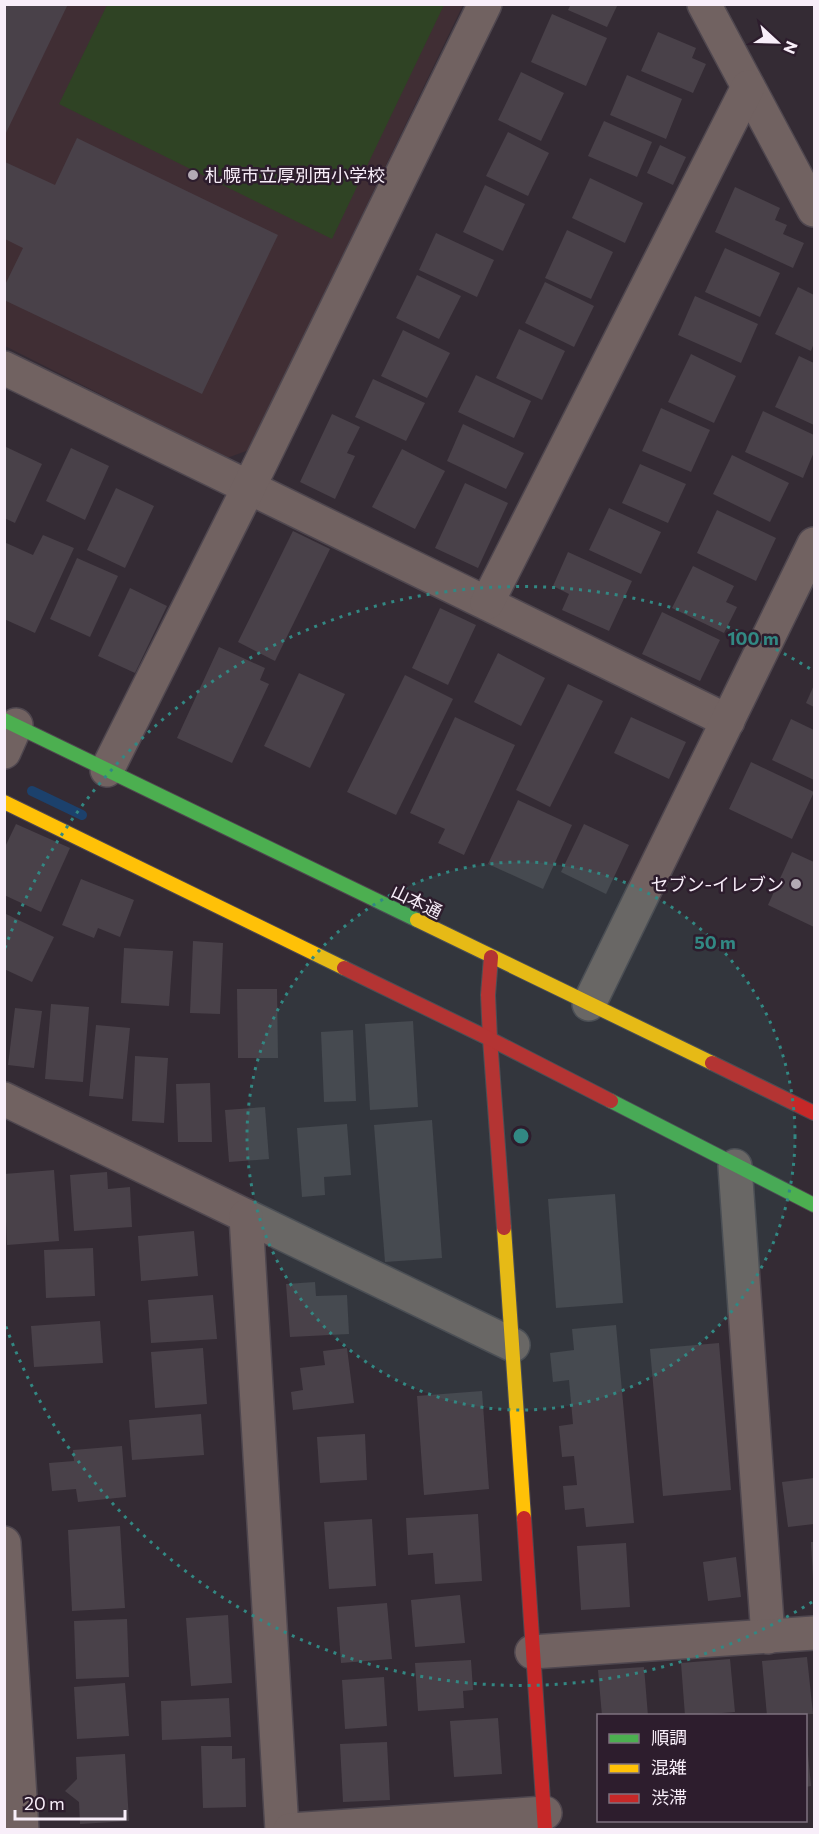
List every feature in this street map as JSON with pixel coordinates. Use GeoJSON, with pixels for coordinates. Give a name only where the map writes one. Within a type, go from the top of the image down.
{"type":"FeatureCollection","features":[{"type":"Feature","properties":{"kind":"street"},"geometry":{"type":"LineString","coordinates":[[107,770],[249,487],[485,4]]}},
{"type":"Feature","properties":{"kind":"street"},"geometry":{"type":"LineString","coordinates":[[704,4],[814,210]]}},
{"type":"Feature","properties":{"kind":"street"},"geometry":{"type":"LineString","coordinates":[[487,603],[748,87]]}},
{"type":"Feature","properties":{"kind":"street"},"geometry":{"type":"LineString","coordinates":[[4,368],[728,721]]}},
{"type":"Feature","properties":{"kind":"street"},"geometry":{"type":"LineString","coordinates":[[589,1004],[814,544]]}},
{"type":"Feature","properties":{"kind":"street","name":"山本通"},"geometry":{"type":"LineString","coordinates":[[8,732],[107,770],[814,1113]]}},
{"type":"Feature","properties":{"kind":"street"},"geometry":{"type":"LineString","coordinates":[[4,802],[490,1034],[735,1166],[814,1205]]}},
{"type":"Feature","properties":{"kind":"street"},"geometry":{"type":"LineString","coordinates":[[290,1830],[545,1821],[531,1652],[513,1345],[490,1034],[488,994],[491,957]]}},
{"type":"Feature","properties":{"kind":"street"},"geometry":{"type":"LineString","coordinates":[[4,1099],[513,1345]]}},
{"type":"Feature","properties":{"kind":"street"},"geometry":{"type":"LineString","coordinates":[[735,1166],[768,1637]]}},
{"type":"Feature","properties":{"kind":"street"},"geometry":{"type":"LineString","coordinates":[[246,1216],[282,1830]]}},
{"type":"Feature","properties":{"kind":"street"},"geometry":{"type":"LineString","coordinates":[[4,1543],[22,1830]]}},
{"type":"Feature","properties":{"kind":"street"},"geometry":{"type":"LineString","coordinates":[[531,1652],[814,1633]]}},
{"type":"Feature","properties":{"kind":"shaded area","name":"札幌市立厚別西小学校"},"geometry":{"type":"Polygon","coordinates":[[[4,5],[463,5],[249,450],[227,458],[5,346],[4,5]]]}},
{"type":"Feature","properties":{"kind":"green space"},"geometry":{"type":"Polygon","coordinates":[[[107,4],[444,5],[332,239],[59,104],[107,4]]]}},
{"type":"Feature","properties":{"kind":"building"},"geometry":{"type":"Polygon","coordinates":[[[4,4],[68,4],[4,137],[4,4]]]}},
{"type":"Feature","properties":{"kind":"building"},"geometry":{"type":"Polygon","coordinates":[[[571,4],[618,4],[607,27],[568,10],[571,4]]]}},
{"type":"Feature","properties":{"kind":"building"},"geometry":{"type":"Polygon","coordinates":[[[552,14],[607,38],[586,86],[531,62],[552,14]]]}},
{"type":"Feature","properties":{"kind":"building"},"geometry":{"type":"Polygon","coordinates":[[[658,32],[696,48],[692,58],[706,64],[693,93],[641,71],[658,32]]]}},
{"type":"Feature","properties":{"kind":"building"},"geometry":{"type":"Polygon","coordinates":[[[521,72],[564,93],[541,141],[498,120],[521,72]]]}},
{"type":"Feature","properties":{"kind":"building"},"geometry":{"type":"Polygon","coordinates":[[[627,75],[682,99],[666,139],[610,115],[627,75]]]}},
{"type":"Feature","properties":{"kind":"building"},"geometry":{"type":"Polygon","coordinates":[[[604,121],[652,142],[637,177],[588,156],[604,121]]]}},
{"type":"Feature","properties":{"kind":"building"},"geometry":{"type":"Polygon","coordinates":[[[508,132],[549,153],[528,196],[486,176],[508,132]]]}},
{"type":"Feature","properties":{"kind":"building"},"geometry":{"type":"Polygon","coordinates":[[[77,138],[278,235],[202,394],[4,300],[4,287],[23,248],[5,239],[5,162],[55,185],[77,138]]]}},
{"type":"Feature","properties":{"kind":"building"},"geometry":{"type":"Polygon","coordinates":[[[660,145],[686,157],[673,185],[647,173],[660,145]]]}},
{"type":"Feature","properties":{"kind":"building"},"geometry":{"type":"Polygon","coordinates":[[[590,178],[643,203],[625,243],[572,218],[590,178]]]}},
{"type":"Feature","properties":{"kind":"building"},"geometry":{"type":"Polygon","coordinates":[[[485,185],[525,204],[503,251],[463,232],[485,185]]]}},
{"type":"Feature","properties":{"kind":"building"},"geometry":{"type":"Polygon","coordinates":[[[735,187],[780,208],[775,220],[787,225],[783,234],[804,243],[793,268],[715,232],[735,187]]]}},
{"type":"Feature","properties":{"kind":"building"},"geometry":{"type":"Polygon","coordinates":[[[567,230],[613,252],[591,299],[545,278],[567,230]]]}},
{"type":"Feature","properties":{"kind":"building"},"geometry":{"type":"Polygon","coordinates":[[[436,233],[494,260],[477,297],[419,270],[436,233]]]}},
{"type":"Feature","properties":{"kind":"building"},"geometry":{"type":"Polygon","coordinates":[[[725,248],[780,273],[760,317],[705,292],[725,248]]]}},
{"type":"Feature","properties":{"kind":"building"},"geometry":{"type":"Polygon","coordinates":[[[417,275],[461,296],[439,339],[396,318],[417,275]]]}},
{"type":"Feature","properties":{"kind":"building"},"geometry":{"type":"Polygon","coordinates":[[[545,282],[594,306],[574,347],[525,323],[545,282]]]}},
{"type":"Feature","properties":{"kind":"building"},"geometry":{"type":"Polygon","coordinates":[[[798,287],[814,295],[814,343],[811,351],[775,334],[798,287]]]}},
{"type":"Feature","properties":{"kind":"building"},"geometry":{"type":"Polygon","coordinates":[[[695,296],[758,324],[741,363],[678,335],[695,296]]]}},
{"type":"Feature","properties":{"kind":"building"},"geometry":{"type":"Polygon","coordinates":[[[519,329],[565,351],[542,400],[496,378],[519,329]]]}},
{"type":"Feature","properties":{"kind":"building"},"geometry":{"type":"Polygon","coordinates":[[[403,330],[450,353],[427,398],[381,376],[403,330]]]}},
{"type":"Feature","properties":{"kind":"building"},"geometry":{"type":"Polygon","coordinates":[[[691,354],[736,376],[714,423],[668,402],[691,354]]]}},
{"type":"Feature","properties":{"kind":"building"},"geometry":{"type":"Polygon","coordinates":[[[799,356],[814,363],[814,425],[775,407],[799,356]]]}},
{"type":"Feature","properties":{"kind":"building"},"geometry":{"type":"Polygon","coordinates":[[[476,375],[531,401],[514,438],[458,412],[476,375]]]}},
{"type":"Feature","properties":{"kind":"building"},"geometry":{"type":"Polygon","coordinates":[[[373,379],[425,403],[406,441],[355,417],[373,379]]]}},
{"type":"Feature","properties":{"kind":"building"},"geometry":{"type":"Polygon","coordinates":[[[661,408],[710,430],[691,472],[642,451],[661,408]]]}},
{"type":"Feature","properties":{"kind":"building"},"geometry":{"type":"Polygon","coordinates":[[[763,411],[814,435],[814,452],[803,478],[745,452],[763,411]]]}},
{"type":"Feature","properties":{"kind":"building"},"geometry":{"type":"Polygon","coordinates":[[[332,414],[360,427],[347,453],[355,456],[335,499],[300,482],[332,414]]]}},
{"type":"Feature","properties":{"kind":"building"},"geometry":{"type":"Polygon","coordinates":[[[463,424],[524,453],[506,489],[447,461],[463,424]]]}},
{"type":"Feature","properties":{"kind":"building"},"geometry":{"type":"Polygon","coordinates":[[[4,446],[42,464],[15,523],[4,518],[4,446]]]}},
{"type":"Feature","properties":{"kind":"building"},"geometry":{"type":"Polygon","coordinates":[[[71,448],[109,466],[85,520],[46,501],[71,448]]]}},
{"type":"Feature","properties":{"kind":"building"},"geometry":{"type":"Polygon","coordinates":[[[402,449],[445,471],[415,529],[372,507],[402,449]]]}},
{"type":"Feature","properties":{"kind":"building"},"geometry":{"type":"Polygon","coordinates":[[[732,455],[789,483],[770,522],[713,494],[732,455]]]}},
{"type":"Feature","properties":{"kind":"building"},"geometry":{"type":"Polygon","coordinates":[[[640,464],[686,484],[668,523],[622,503],[640,464]]]}},
{"type":"Feature","properties":{"kind":"building"},"geometry":{"type":"Polygon","coordinates":[[[465,483],[508,503],[478,568],[435,548],[465,483]]]}},
{"type":"Feature","properties":{"kind":"building"},"geometry":{"type":"Polygon","coordinates":[[[116,488],[154,506],[125,568],[87,550],[116,488]]]}},
{"type":"Feature","properties":{"kind":"building"},"geometry":{"type":"Polygon","coordinates":[[[609,508],[661,532],[641,574],[589,550],[609,508]]]}},
{"type":"Feature","properties":{"kind":"building"},"geometry":{"type":"Polygon","coordinates":[[[717,510],[776,538],[756,581],[697,553],[717,510]]]}},
{"type":"Feature","properties":{"kind":"building"},"geometry":{"type":"Polygon","coordinates":[[[293,531],[330,549],[275,661],[238,642],[293,531]]]}},
{"type":"Feature","properties":{"kind":"building"},"geometry":{"type":"Polygon","coordinates":[[[43,535],[74,548],[35,633],[4,619],[4,542],[33,555],[43,535]]]}},
{"type":"Feature","properties":{"kind":"building"},"geometry":{"type":"Polygon","coordinates":[[[568,552],[632,581],[609,631],[562,610],[569,594],[553,586],[568,552]]]}},
{"type":"Feature","properties":{"kind":"building"},"geometry":{"type":"Polygon","coordinates":[[[77,558],[118,576],[90,637],[50,619],[77,558]]]}},
{"type":"Feature","properties":{"kind":"building"},"geometry":{"type":"Polygon","coordinates":[[[693,566],[734,586],[726,602],[737,607],[724,633],[672,608],[693,566]]]}},
{"type":"Feature","properties":{"kind":"building"},"geometry":{"type":"Polygon","coordinates":[[[130,588],[167,606],[135,673],[98,656],[130,588]]]}},
{"type":"Feature","properties":{"kind":"building"},"geometry":{"type":"Polygon","coordinates":[[[440,608],[476,625],[448,685],[412,668],[440,608]]]}},
{"type":"Feature","properties":{"kind":"building"},"geometry":{"type":"Polygon","coordinates":[[[662,612],[720,640],[700,681],[642,654],[662,612]]]}},
{"type":"Feature","properties":{"kind":"building"},"geometry":{"type":"Polygon","coordinates":[[[219,647],[265,668],[260,680],[269,684],[232,763],[177,738],[219,647]]]}},
{"type":"Feature","properties":{"kind":"building"},"geometry":{"type":"Polygon","coordinates":[[[498,653],[545,678],[521,726],[474,702],[498,653]]]}},
{"type":"Feature","properties":{"kind":"building"},"geometry":{"type":"Polygon","coordinates":[[[299,673],[345,694],[310,768],[264,746],[299,673]]]}},
{"type":"Feature","properties":{"kind":"building"},"geometry":{"type":"Polygon","coordinates":[[[405,675],[453,699],[396,815],[347,792],[405,675]]]}},
{"type":"Feature","properties":{"kind":"building"},"geometry":{"type":"Polygon","coordinates":[[[568,684],[603,701],[550,807],[516,790],[568,684]]]}},
{"type":"Feature","properties":{"kind":"building"},"geometry":{"type":"Polygon","coordinates":[[[814,685],[814,707],[806,703],[814,685]]]}},
{"type":"Feature","properties":{"kind":"building"},"geometry":{"type":"Polygon","coordinates":[[[455,717],[515,745],[464,855],[438,843],[445,829],[410,813],[455,717]]]}},
{"type":"Feature","properties":{"kind":"building"},"geometry":{"type":"Polygon","coordinates":[[[631,717],[686,742],[669,779],[614,753],[631,717]]]}},
{"type":"Feature","properties":{"kind":"building"},"geometry":{"type":"Polygon","coordinates":[[[791,719],[814,730],[814,780],[772,760],[791,719]]]}},
{"type":"Feature","properties":{"kind":"building"},"geometry":{"type":"Polygon","coordinates":[[[751,762],[814,792],[792,839],[729,809],[751,762]]]}},
{"type":"Feature","properties":{"kind":"building"},"geometry":{"type":"Polygon","coordinates":[[[518,800],[572,825],[543,889],[488,864],[518,800]]]}},
{"type":"Feature","properties":{"kind":"building"},"geometry":{"type":"Polygon","coordinates":[[[16,824],[70,848],[41,912],[4,895],[4,849],[16,824]]]}},
{"type":"Feature","properties":{"kind":"building"},"geometry":{"type":"Polygon","coordinates":[[[584,824],[629,845],[606,894],[561,872],[584,824]]]}},
{"type":"Feature","properties":{"kind":"building","name":"セブン-イレブン"},"geometry":{"type":"Polygon","coordinates":[[[792,852],[814,862],[814,927],[768,905],[792,852]]]}},
{"type":"Feature","properties":{"kind":"building"},"geometry":{"type":"Polygon","coordinates":[[[81,879],[134,900],[120,937],[98,928],[94,938],[62,925],[81,879]]]}},
{"type":"Feature","properties":{"kind":"building"},"geometry":{"type":"Polygon","coordinates":[[[4,913],[54,937],[32,982],[4,969],[4,913]]]}},
{"type":"Feature","properties":{"kind":"building"},"geometry":{"type":"Polygon","coordinates":[[[193,941],[223,943],[220,1014],[190,1013],[193,941]]]}},
{"type":"Feature","properties":{"kind":"building"},"geometry":{"type":"Polygon","coordinates":[[[124,948],[173,951],[169,1006],[121,1003],[124,948]]]}},
{"type":"Feature","properties":{"kind":"building"},"geometry":{"type":"Polygon","coordinates":[[[237,989],[277,989],[278,1058],[238,1058],[237,989]]]}},
{"type":"Feature","properties":{"kind":"building"},"geometry":{"type":"Polygon","coordinates":[[[51,1004],[89,1007],[83,1082],[45,1079],[51,1004]]]}},
{"type":"Feature","properties":{"kind":"building"},"geometry":{"type":"Polygon","coordinates":[[[15,1008],[42,1011],[34,1068],[8,1065],[15,1008]]]}},
{"type":"Feature","properties":{"kind":"building"},"geometry":{"type":"Polygon","coordinates":[[[413,1021],[418,1107],[370,1110],[365,1024],[413,1021]]]}},
{"type":"Feature","properties":{"kind":"building"},"geometry":{"type":"Polygon","coordinates":[[[96,1025],[130,1028],[123,1099],[89,1096],[96,1025]]]}},
{"type":"Feature","properties":{"kind":"building"},"geometry":{"type":"Polygon","coordinates":[[[353,1030],[356,1101],[324,1102],[321,1032],[353,1030]]]}},
{"type":"Feature","properties":{"kind":"building"},"geometry":{"type":"Polygon","coordinates":[[[135,1056],[168,1058],[164,1123],[132,1121],[135,1056]]]}},
{"type":"Feature","properties":{"kind":"building"},"geometry":{"type":"Polygon","coordinates":[[[210,1083],[212,1142],[178,1142],[176,1084],[210,1083]]]}},
{"type":"Feature","properties":{"kind":"building"},"geometry":{"type":"Polygon","coordinates":[[[265,1107],[269,1159],[229,1162],[225,1110],[265,1107]]]}},
{"type":"Feature","properties":{"kind":"building"},"geometry":{"type":"Polygon","coordinates":[[[432,1120],[442,1258],[385,1262],[374,1125],[432,1120]]]}},
{"type":"Feature","properties":{"kind":"building"},"geometry":{"type":"Polygon","coordinates":[[[347,1124],[351,1175],[324,1177],[325,1195],[302,1197],[297,1128],[347,1124]]]}},
{"type":"Feature","properties":{"kind":"building"},"geometry":{"type":"Polygon","coordinates":[[[54,1170],[59,1241],[7,1245],[4,1174],[54,1170]]]}},
{"type":"Feature","properties":{"kind":"building"},"geometry":{"type":"Polygon","coordinates":[[[107,1172],[108,1189],[130,1187],[132,1227],[74,1231],[70,1175],[107,1172]]]}},
{"type":"Feature","properties":{"kind":"building"},"geometry":{"type":"Polygon","coordinates":[[[615,1194],[623,1303],[556,1308],[548,1199],[615,1194]]]}},
{"type":"Feature","properties":{"kind":"building"},"geometry":{"type":"Polygon","coordinates":[[[194,1231],[198,1276],[141,1281],[138,1236],[194,1231]]]}},
{"type":"Feature","properties":{"kind":"building"},"geometry":{"type":"Polygon","coordinates":[[[93,1248],[95,1296],[46,1298],[44,1250],[93,1248]]]}},
{"type":"Feature","properties":{"kind":"building"},"geometry":{"type":"Polygon","coordinates":[[[315,1282],[316,1296],[347,1295],[349,1334],[290,1337],[286,1284],[315,1282]]]}},
{"type":"Feature","properties":{"kind":"building"},"geometry":{"type":"Polygon","coordinates":[[[213,1295],[217,1339],[151,1343],[148,1300],[213,1295]]]}},
{"type":"Feature","properties":{"kind":"building"},"geometry":{"type":"Polygon","coordinates":[[[100,1321],[103,1363],[34,1367],[31,1326],[100,1321]]]}},
{"type":"Feature","properties":{"kind":"building"},"geometry":{"type":"Polygon","coordinates":[[[616,1325],[634,1523],[586,1527],[584,1508],[565,1510],[563,1486],[577,1485],[574,1456],[562,1457],[559,1426],[573,1424],[569,1380],[553,1382],[550,1353],[574,1350],[572,1329],[616,1325]]]}},
{"type":"Feature","properties":{"kind":"building"},"geometry":{"type":"Polygon","coordinates":[[[719,1343],[731,1490],[663,1496],[650,1349],[719,1343]]]}},
{"type":"Feature","properties":{"kind":"building"},"geometry":{"type":"Polygon","coordinates":[[[203,1348],[207,1404],[155,1408],[151,1352],[203,1348]]]}},
{"type":"Feature","properties":{"kind":"building"},"geometry":{"type":"Polygon","coordinates":[[[347,1348],[354,1403],[293,1410],[291,1392],[303,1390],[300,1368],[325,1365],[323,1351],[347,1348]]]}},
{"type":"Feature","properties":{"kind":"building"},"geometry":{"type":"Polygon","coordinates":[[[482,1391],[489,1489],[424,1495],[417,1396],[482,1391]]]}},
{"type":"Feature","properties":{"kind":"building"},"geometry":{"type":"Polygon","coordinates":[[[201,1414],[204,1455],[132,1460],[129,1420],[201,1414]]]}},
{"type":"Feature","properties":{"kind":"building"},"geometry":{"type":"Polygon","coordinates":[[[365,1434],[367,1480],[320,1483],[317,1437],[365,1434]]]}},
{"type":"Feature","properties":{"kind":"building"},"geometry":{"type":"Polygon","coordinates":[[[122,1446],[126,1497],[78,1502],[76,1489],[52,1491],[49,1463],[74,1461],[73,1450],[122,1446]]]}},
{"type":"Feature","properties":{"kind":"building"},"geometry":{"type":"Polygon","coordinates":[[[814,1478],[814,1524],[788,1527],[782,1482],[814,1478]]]}},
{"type":"Feature","properties":{"kind":"building"},"geometry":{"type":"Polygon","coordinates":[[[478,1514],[482,1581],[435,1584],[433,1553],[408,1555],[406,1518],[478,1514]]]}},
{"type":"Feature","properties":{"kind":"building"},"geometry":{"type":"Polygon","coordinates":[[[372,1519],[376,1586],[329,1589],[324,1522],[372,1519]]]}},
{"type":"Feature","properties":{"kind":"building"},"geometry":{"type":"Polygon","coordinates":[[[120,1526],[125,1608],[72,1611],[68,1530],[120,1526]]]}},
{"type":"Feature","properties":{"kind":"building"},"geometry":{"type":"Polygon","coordinates":[[[811,1542],[814,1542],[814,1579],[813,1579],[811,1542]]]}},
{"type":"Feature","properties":{"kind":"building"},"geometry":{"type":"Polygon","coordinates":[[[626,1543],[630,1607],[581,1610],[577,1546],[626,1543]]]}},
{"type":"Feature","properties":{"kind":"building"},"geometry":{"type":"Polygon","coordinates":[[[736,1557],[741,1597],[708,1601],[703,1562],[736,1557]]]}},
{"type":"Feature","properties":{"kind":"building"},"geometry":{"type":"Polygon","coordinates":[[[460,1595],[465,1643],[415,1647],[411,1600],[460,1595]]]}},
{"type":"Feature","properties":{"kind":"building"},"geometry":{"type":"Polygon","coordinates":[[[387,1603],[392,1659],[341,1663],[337,1607],[387,1603]]]}},
{"type":"Feature","properties":{"kind":"building"},"geometry":{"type":"Polygon","coordinates":[[[228,1615],[232,1683],[191,1686],[186,1618],[228,1615]]]}},
{"type":"Feature","properties":{"kind":"building"},"geometry":{"type":"Polygon","coordinates":[[[127,1619],[129,1677],[76,1679],[74,1621],[127,1619]]]}},
{"type":"Feature","properties":{"kind":"building"},"geometry":{"type":"Polygon","coordinates":[[[807,1657],[813,1714],[767,1714],[762,1661],[807,1657]]]}},
{"type":"Feature","properties":{"kind":"building"},"geometry":{"type":"Polygon","coordinates":[[[730,1659],[735,1712],[685,1714],[681,1663],[730,1659]]]}},
{"type":"Feature","properties":{"kind":"building"},"geometry":{"type":"Polygon","coordinates":[[[471,1660],[473,1690],[463,1691],[464,1708],[418,1711],[415,1663],[471,1660]]]}},
{"type":"Feature","properties":{"kind":"building"},"geometry":{"type":"Polygon","coordinates":[[[644,1667],[648,1714],[602,1714],[598,1670],[644,1667]]]}},
{"type":"Feature","properties":{"kind":"building"},"geometry":{"type":"Polygon","coordinates":[[[384,1677],[387,1726],[345,1729],[342,1680],[384,1677]]]}},
{"type":"Feature","properties":{"kind":"building"},"geometry":{"type":"Polygon","coordinates":[[[125,1683],[129,1736],[77,1739],[74,1687],[125,1683]]]}},
{"type":"Feature","properties":{"kind":"building"},"geometry":{"type":"Polygon","coordinates":[[[229,1698],[231,1737],[162,1740],[161,1701],[229,1698]]]}},
{"type":"Feature","properties":{"kind":"building"},"geometry":{"type":"Polygon","coordinates":[[[498,1718],[502,1774],[454,1777],[450,1721],[498,1718]]]}},
{"type":"Feature","properties":{"kind":"building"},"geometry":{"type":"Polygon","coordinates":[[[387,1742],[390,1800],[343,1802],[340,1744],[387,1742]]]}},
{"type":"Feature","properties":{"kind":"building"},"geometry":{"type":"Polygon","coordinates":[[[807,1744],[811,1786],[807,1787],[807,1744]]]}},
{"type":"Feature","properties":{"kind":"building"},"geometry":{"type":"Polygon","coordinates":[[[201,1746],[232,1746],[232,1759],[245,1758],[246,1807],[203,1808],[201,1746]]]}},
{"type":"Feature","properties":{"kind":"building"},"geometry":{"type":"Polygon","coordinates":[[[125,1754],[129,1821],[80,1824],[79,1802],[65,1791],[77,1779],[76,1757],[125,1754]]]}},
{"type":"Feature","properties":{"kind":"waterway"},"geometry":{"type":"LineString","coordinates":[[32,791],[82,815]]}},
{"type":"Feature","properties":{"kind":"traffic: fast"},"geometry":{"type":"LineString","coordinates":[[4,720],[417,920]]}},
{"type":"Feature","properties":{"kind":"traffic: fast"},"geometry":{"type":"LineString","coordinates":[[611,1101],[814,1205]]}},
{"type":"Feature","properties":{"kind":"traffic: slow"},"geometry":{"type":"LineString","coordinates":[[4,802],[344,968]]}},
{"type":"Feature","properties":{"kind":"traffic: slow"},"geometry":{"type":"LineString","coordinates":[[417,920],[712,1063]]}},
{"type":"Feature","properties":{"kind":"traffic: slow"},"geometry":{"type":"LineString","coordinates":[[504,1228],[524,1518]]}},
{"type":"Feature","properties":{"kind":"traffic: jam"},"geometry":{"type":"LineString","coordinates":[[491,957],[488,995],[490,1039],[504,1228]]}},
{"type":"Feature","properties":{"kind":"traffic: jam"},"geometry":{"type":"LineString","coordinates":[[344,968],[611,1101]]}},
{"type":"Feature","properties":{"kind":"traffic: jam"},"geometry":{"type":"LineString","coordinates":[[712,1063],[814,1113]]}},
{"type":"Feature","properties":{"kind":"traffic: jam"},"geometry":{"type":"LineString","coordinates":[[524,1518],[545,1830]]}},
{"type":"Feature","properties":{"kind":"place","name":"札幌市立厚別西小学校"},"geometry":{"type":"Point","coordinates":[193,175]}},
{"type":"Feature","properties":{"kind":"place","name":"セブン-イレブン"},"geometry":{"type":"Point","coordinates":[796,884]}}]}
